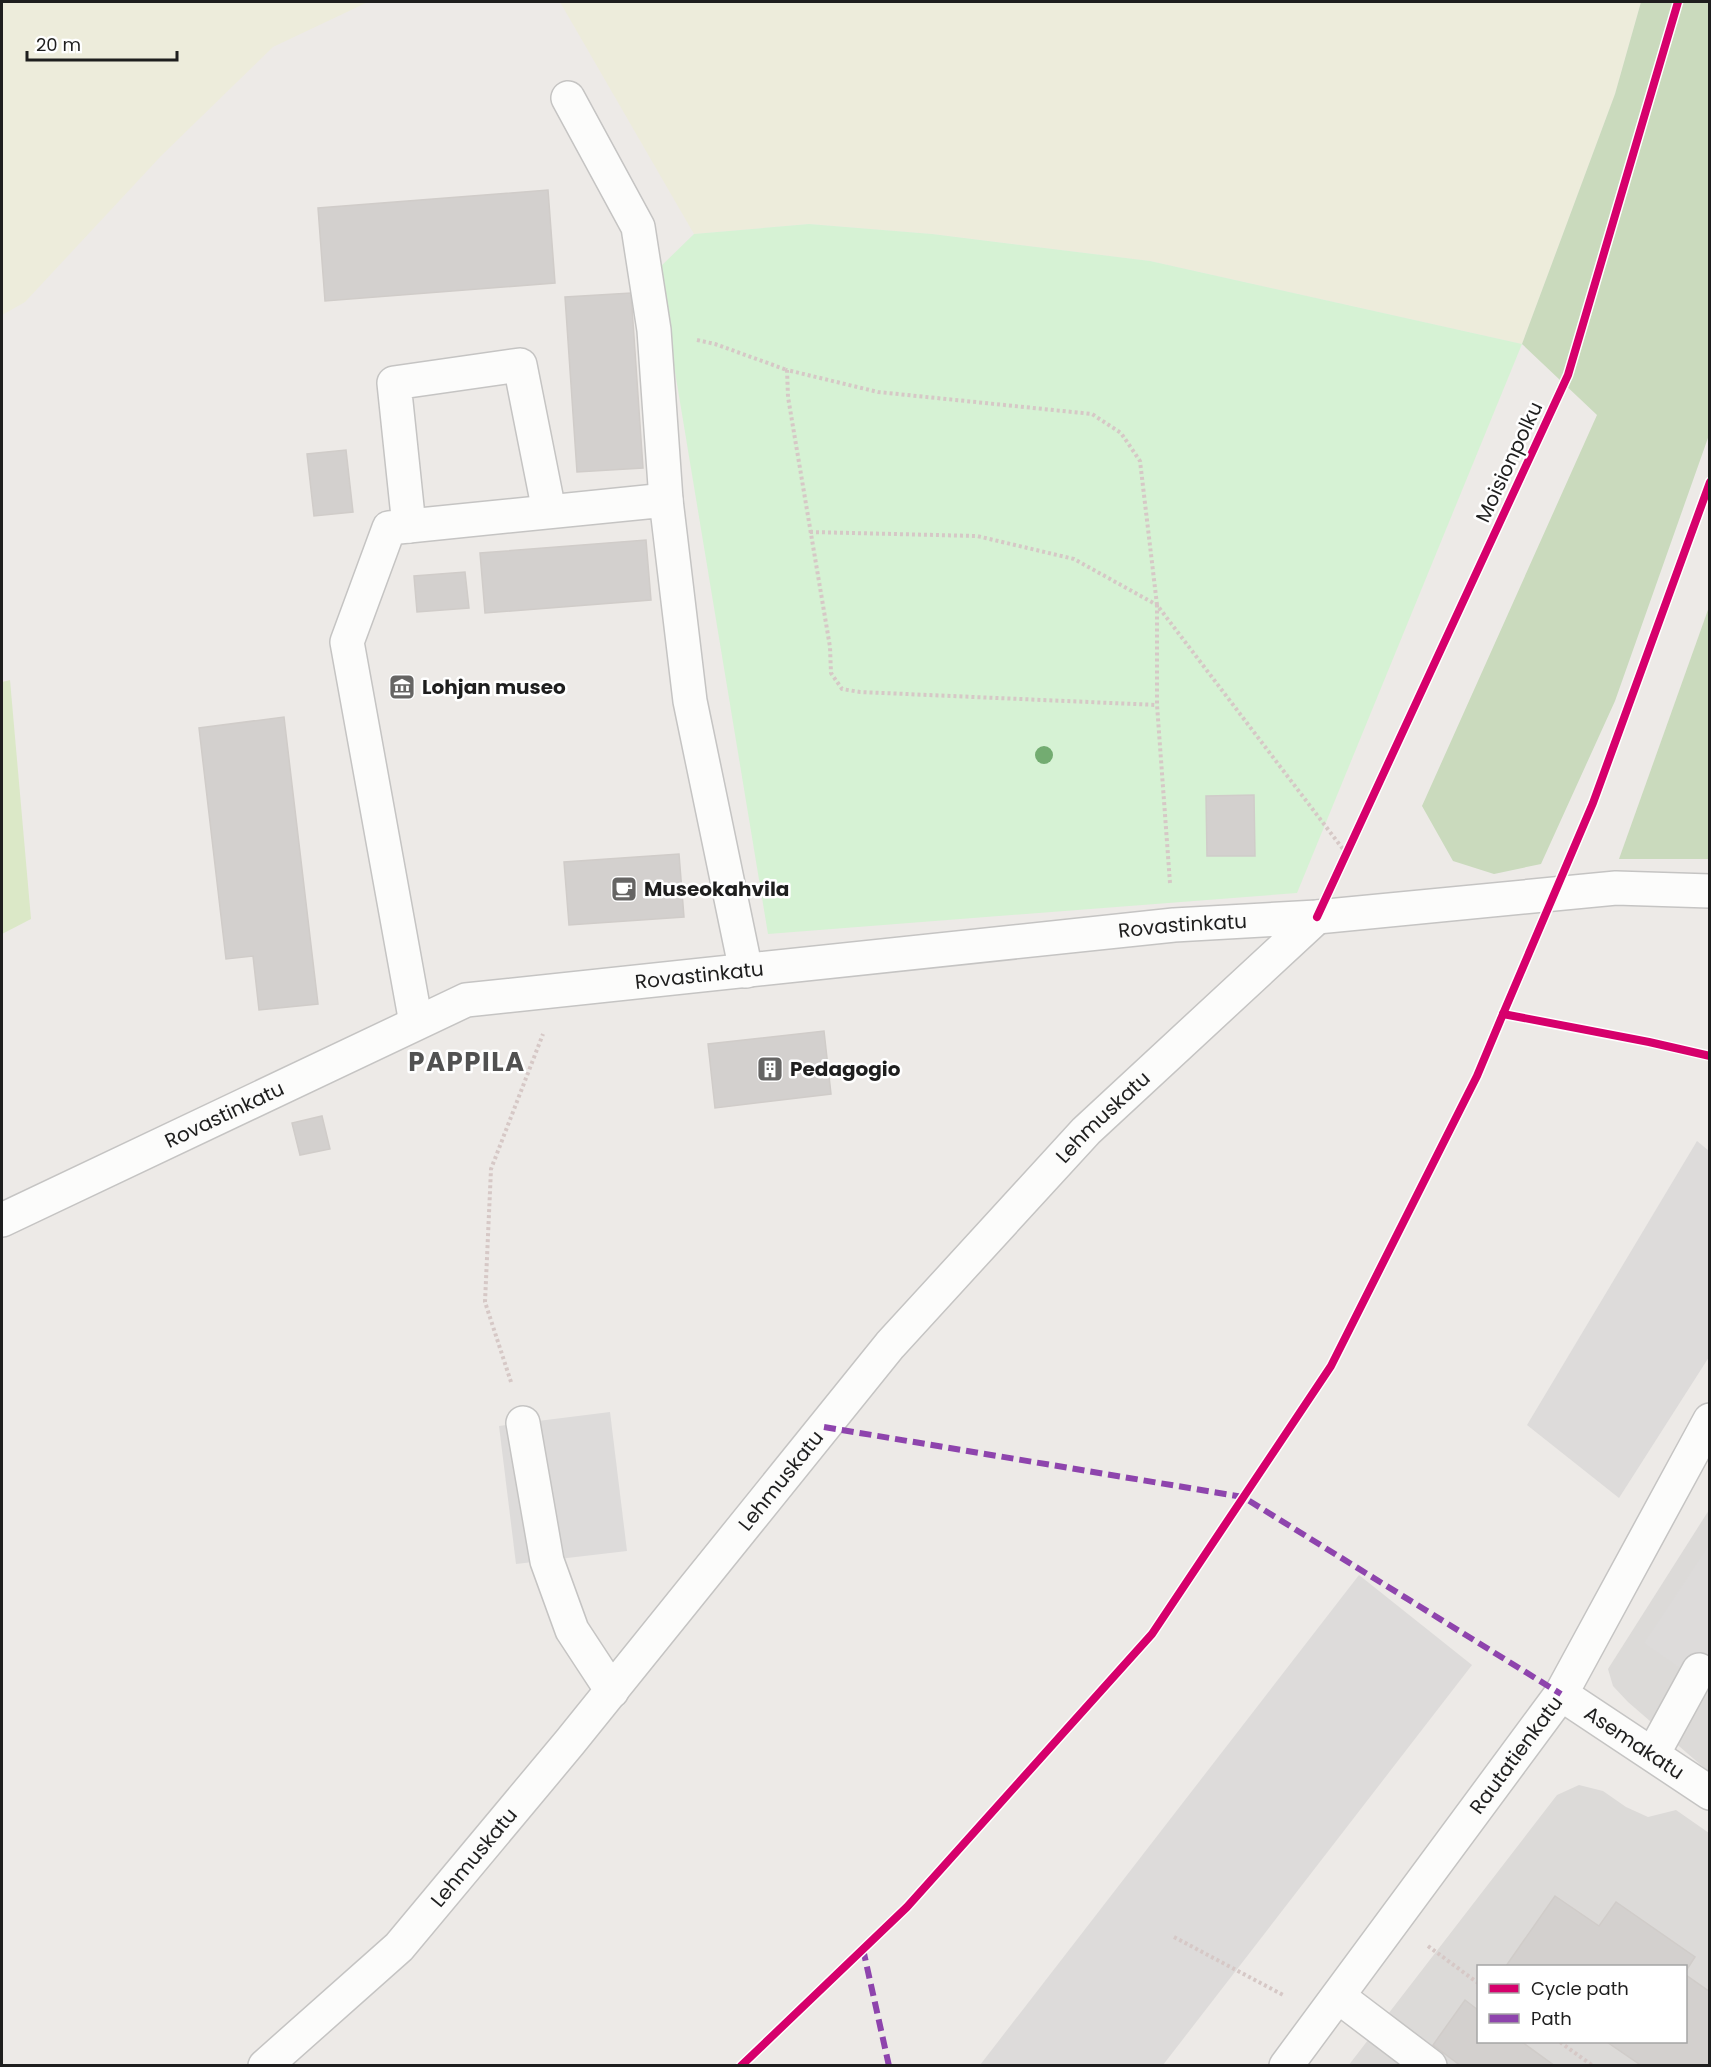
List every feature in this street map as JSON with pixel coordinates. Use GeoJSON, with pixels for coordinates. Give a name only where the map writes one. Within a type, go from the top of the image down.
{"type":"FeatureCollection","features":[{"type":"Feature","properties":{"kind":"street"},"geometry":{"type":"LineString","coordinates":[[568,98],[638,226],[654,330],[666,500],[690,701],[746,971]]}},
{"type":"Feature","properties":{"kind":"street"},"geometry":{"type":"LineString","coordinates":[[409,526],[394,383],[520,365],[549,512]]}},
{"type":"Feature","properties":{"kind":"street"},"geometry":{"type":"LineString","coordinates":[[416,1023],[347,642],[388,528],[666,500]]}},
{"type":"Feature","properties":{"kind":"street","name":"Rovastinkatu"},"geometry":{"type":"LineString","coordinates":[[2,1220],[466,1000],[1173,925],[1317,916],[1616,888],[1710,891]]}},
{"type":"Feature","properties":{"kind":"street","name":"Lehmuskatu"},"geometry":{"type":"LineString","coordinates":[[265,2066],[399,1947],[612,1691],[890,1346],[1086,1131],[1317,916]]}},
{"type":"Feature","properties":{"kind":"street","name":"Rautatienkatu"},"geometry":{"type":"LineString","coordinates":[[1286,2066],[1332,2007],[1561,1694],[1710,1420]]}},
{"type":"Feature","properties":{"kind":"street"},"geometry":{"type":"LineString","coordinates":[[523,1423],[547,1561],[572,1630],[612,1691]]}},
{"type":"Feature","properties":{"kind":"street"},"geometry":{"type":"LineString","coordinates":[[1653,1754],[1699,1670]]}},
{"type":"Feature","properties":{"kind":"street","name":"Asemakatu"},"geometry":{"type":"LineString","coordinates":[[1561,1694],[1710,1793]]}},
{"type":"Feature","properties":{"kind":"street"},"geometry":{"type":"LineString","coordinates":[[1332,2007],[1430,2066]]}},
{"type":"Feature","properties":{"kind":"path"},"geometry":{"type":"LineString","coordinates":[[654,330],[715,345],[787,370],[878,392],[1092,414],[1121,433],[1140,461],[1157,605],[1157,705],[1173,925]]}},
{"type":"Feature","properties":{"kind":"path"},"geometry":{"type":"LineString","coordinates":[[787,370],[788,397],[830,647],[831,674],[842,689],[860,693],[1157,705]]}},
{"type":"Feature","properties":{"kind":"path"},"geometry":{"type":"LineString","coordinates":[[809,532],[977,536],[1074,559],[1157,605],[1346,853]]}},
{"type":"Feature","properties":{"kind":"path"},"geometry":{"type":"LineString","coordinates":[[1317,916],[1351,842]]}},
{"type":"Feature","properties":{"kind":"path"},"geometry":{"type":"LineString","coordinates":[[523,1423],[485,1302],[492,1169],[560,990]]}},
{"type":"Feature","properties":{"kind":"path"},"geometry":{"type":"LineString","coordinates":[[1174,1937],[1332,2007]]}},
{"type":"Feature","properties":{"kind":"path"},"geometry":{"type":"LineString","coordinates":[[1423,1942],[1477,1982]]}},
{"type":"Feature","properties":{"kind":"path"},"geometry":{"type":"LineString","coordinates":[[1561,2043],[1593,2066]]}},
{"type":"Feature","properties":{"kind":"shaded area"},"geometry":{"type":"Polygon","coordinates":[[[1697,1141],[1709,1151],[1709,1357],[1619,1498],[1527,1425],[1697,1141]]]}},
{"type":"Feature","properties":{"kind":"shaded area"},"geometry":{"type":"Polygon","coordinates":[[[610,1412],[627,1551],[516,1564],[499,1426],[610,1412]]]}},
{"type":"Feature","properties":{"kind":"shaded area"},"geometry":{"type":"Polygon","coordinates":[[[1709,1510],[1709,1772],[1628,1702],[1613,1686],[1608,1669],[1709,1510]]]}},
{"type":"Feature","properties":{"kind":"shaded area"},"geometry":{"type":"Polygon","coordinates":[[[1709,1545],[1709,1688],[1644,1643],[1709,1545]]]}},
{"type":"Feature","properties":{"kind":"shaded area"},"geometry":{"type":"Polygon","coordinates":[[[1359,1575],[1472,1665],[1163,2065],[980,2065],[1359,1575]]]}},
{"type":"Feature","properties":{"kind":"shaded area"},"geometry":{"type":"Polygon","coordinates":[[[1579,1785],[1603,1791],[1626,1807],[1648,1817],[1676,1810],[1709,1833],[1709,2065],[1348,2066],[1557,1795],[1579,1785]]]}},
{"type":"Feature","properties":{"kind":"green space"},"geometry":{"type":"Polygon","coordinates":[[[2,2],[368,2],[273,47],[161,156],[25,302],[2,315],[2,2]]]}},
{"type":"Feature","properties":{"kind":"green space"},"geometry":{"type":"Polygon","coordinates":[[[560,2],[1641,2],[1615,94],[1522,344],[1150,261],[932,234],[809,224],[694,234],[560,2]]]}},
{"type":"Feature","properties":{"kind":"green space"},"geometry":{"type":"Polygon","coordinates":[[[1641,2],[1709,2],[1709,435],[1615,701],[1541,864],[1494,874],[1453,861],[1422,806],[1597,415],[1522,344],[1615,94],[1641,2]]]}},
{"type":"Feature","properties":{"kind":"green space"},"geometry":{"type":"Polygon","coordinates":[[[809,224],[932,234],[1150,261],[1522,344],[1297,893],[768,934],[658,269],[694,234],[809,224]]]}},
{"type":"Feature","properties":{"kind":"green space"},"geometry":{"type":"Polygon","coordinates":[[[1709,607],[1709,859],[1619,859],[1709,607]]]}},
{"type":"Feature","properties":{"kind":"green space"},"geometry":{"type":"Polygon","coordinates":[[[10,680],[31,919],[2,934],[2,682],[10,680]]]}},
{"type":"Feature","properties":{"kind":"building"},"geometry":{"type":"Polygon","coordinates":[[[548,190],[555,283],[325,301],[318,208],[548,190]]]}},
{"type":"Feature","properties":{"kind":"building"},"geometry":{"type":"Polygon","coordinates":[[[631,293],[643,468],[577,472],[565,297],[631,293]]]}},
{"type":"Feature","properties":{"kind":"building"},"geometry":{"type":"Polygon","coordinates":[[[346,450],[353,512],[314,516],[307,454],[346,450]]]}},
{"type":"Feature","properties":{"kind":"building"},"geometry":{"type":"Polygon","coordinates":[[[646,540],[651,600],[485,613],[480,553],[646,540]]]}},
{"type":"Feature","properties":{"kind":"building"},"geometry":{"type":"Polygon","coordinates":[[[465,572],[469,608],[417,612],[414,576],[465,572]]]}},
{"type":"Feature","properties":{"kind":"building"},"geometry":{"type":"Polygon","coordinates":[[[284,717],[318,1004],[259,1010],[253,956],[226,959],[199,728],[284,717]]]}},
{"type":"Feature","properties":{"kind":"building"},"geometry":{"type":"Polygon","coordinates":[[[1254,795],[1255,856],[1207,856],[1206,796],[1254,795]]]}},
{"type":"Feature","properties":{"kind":"building","name":"Museokahvila"},"geometry":{"type":"Polygon","coordinates":[[[679,854],[684,917],[569,925],[564,862],[679,854]]]}},
{"type":"Feature","properties":{"kind":"building","name":"Pedagogio"},"geometry":{"type":"Polygon","coordinates":[[[824,1031],[831,1094],[715,1108],[708,1044],[824,1031]]]}},
{"type":"Feature","properties":{"kind":"building"},"geometry":{"type":"Polygon","coordinates":[[[322,1116],[330,1149],[300,1155],[292,1123],[322,1116]]]}},
{"type":"Feature","properties":{"kind":"building"},"geometry":{"type":"Polygon","coordinates":[[[1555,1896],[1599,1926],[1616,1902],[1695,1957],[1687,1969],[1687,1965],[1507,1965],[1555,1896]]]}},
{"type":"Feature","properties":{"kind":"building"},"geometry":{"type":"Polygon","coordinates":[[[1687,1976],[1710,1992],[1710,2066],[1642,2066],[1608,2043],[1687,2043],[1687,1976]]]}},
{"type":"Feature","properties":{"kind":"building"},"geometry":{"type":"Polygon","coordinates":[[[1465,2000],[1477,2009],[1477,2043],[1523,2043],[1555,2066],[1461,2066],[1433,2045],[1465,2000]]]}},
{"type":"Feature","properties":{"kind":"marked path"},"geometry":{"type":"LineString","coordinates":[[824,1427],[1243,1497],[1561,1694]]}},
{"type":"Feature","properties":{"kind":"marked path"},"geometry":{"type":"LineString","coordinates":[[863,1949],[889,2066]]}},
{"type":"Feature","properties":{"kind":"cycle path","name":"Moisionpolku"},"geometry":{"type":"LineString","coordinates":[[1317,917],[1568,375],[1678,2]]}},
{"type":"Feature","properties":{"kind":"cycle path"},"geometry":{"type":"LineString","coordinates":[[741,2066],[907,1907],[1152,1634],[1331,1366],[1477,1076],[1593,803],[1710,482]]}},
{"type":"Feature","properties":{"kind":"cycle path"},"geometry":{"type":"LineString","coordinates":[[1503,1014],[1710,1056]]}},
{"type":"Feature","properties":{"kind":"place","name":"Lohjan museo"},"geometry":{"type":"Point","coordinates":[402,687]}},
{"type":"Feature","properties":{"kind":"place","name":"Museokahvila"},"geometry":{"type":"Point","coordinates":[624,889]}},
{"type":"Feature","properties":{"kind":"place","name":"Pedagogio"},"geometry":{"type":"Point","coordinates":[770,1069]}},
{"type":"Feature","properties":{"kind":"district","name":"PAPPILA"},"geometry":{"type":"Point","coordinates":[467,1062]}}]}
